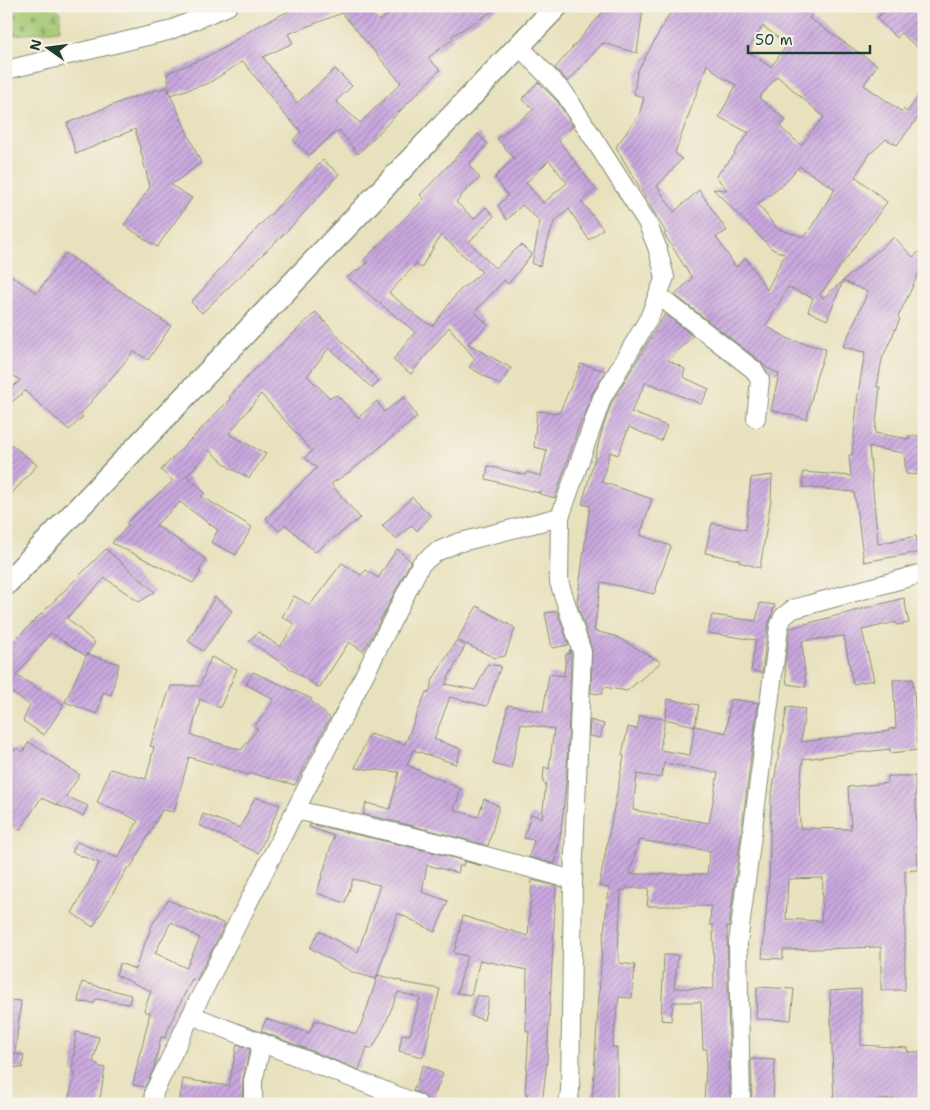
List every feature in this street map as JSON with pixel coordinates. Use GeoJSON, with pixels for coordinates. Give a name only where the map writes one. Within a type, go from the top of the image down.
{"type":"FeatureCollection","features":[{"type":"Feature","properties":{"kind":"main road"},"geometry":{"type":"LineString","coordinates":[[6,584],[557,6]]}},
{"type":"Feature","properties":{"kind":"street"},"geometry":{"type":"LineString","coordinates":[[6,70],[168,31],[228,6]]}},
{"type":"Feature","properties":{"kind":"street"},"geometry":{"type":"LineString","coordinates":[[519,46],[566,94],[647,222],[657,247],[665,277],[649,318],[602,398],[560,517],[559,582],[582,652],[572,880],[570,1091],[568,1104]]}},
{"type":"Feature","properties":{"kind":"street"},"geometry":{"type":"LineString","coordinates":[[658,295],[754,370],[760,380],[756,418]]}},
{"type":"Feature","properties":{"kind":"street"},"geometry":{"type":"LineString","coordinates":[[153,1104],[154,1092],[191,1015],[422,564],[436,552],[457,543],[560,517]]}},
{"type":"Feature","properties":{"kind":"street"},"geometry":{"type":"LineString","coordinates":[[741,1104],[738,943],[779,627],[783,617],[793,609],[924,573]]}},
{"type":"Feature","properties":{"kind":"street"},"geometry":{"type":"LineString","coordinates":[[296,810],[435,842],[572,880]]}},
{"type":"Feature","properties":{"kind":"street"},"geometry":{"type":"LineString","coordinates":[[191,1015],[418,1104]]}},
{"type":"Feature","properties":{"kind":"street"},"geometry":{"type":"LineString","coordinates":[[253,1104],[253,1081],[262,1043]]}},
{"type":"Feature","properties":{"kind":"green space"},"geometry":{"type":"Polygon","coordinates":[[[6,6],[54,6],[60,12],[60,30],[6,36],[6,6]]]}},
{"type":"Feature","properties":{"kind":"building"},"geometry":{"type":"Polygon","coordinates":[[[299,6],[366,6],[379,21],[401,6],[501,6],[452,36],[453,39],[428,58],[440,70],[358,154],[339,130],[309,155],[293,140],[301,131],[284,114],[243,61],[209,83],[170,95],[167,73],[224,48],[254,28],[299,6]],[[342,13],[288,34],[293,43],[263,57],[297,103],[335,69],[352,86],[336,101],[360,123],[401,83],[342,13]]]}},
{"type":"Feature","properties":{"kind":"building"},"geometry":{"type":"Polygon","coordinates":[[[608,6],[634,6],[643,9],[637,53],[603,43],[568,82],[555,68],[608,6]]]}},
{"type":"Feature","properties":{"kind":"building"},"geometry":{"type":"Polygon","coordinates":[[[674,6],[819,6],[809,18],[877,65],[864,85],[901,111],[903,109],[907,112],[924,88],[924,110],[897,145],[886,139],[870,154],[855,176],[887,202],[820,295],[823,298],[894,237],[913,257],[924,248],[924,262],[898,317],[900,319],[882,359],[877,387],[880,387],[875,433],[909,439],[909,436],[924,436],[924,475],[906,474],[904,453],[869,447],[878,544],[916,536],[920,552],[864,562],[854,492],[803,487],[803,472],[851,476],[849,455],[852,455],[858,394],[865,352],[843,347],[868,292],[843,281],[827,320],[808,311],[813,298],[788,287],[766,326],[791,340],[826,349],[816,378],[807,419],[771,410],[779,374],[764,366],[675,295],[692,278],[664,234],[666,233],[616,147],[639,115],[644,98],[634,94],[637,72],[674,6]],[[763,26],[747,51],[771,67],[787,45],[763,26]],[[707,64],[675,153],[682,159],[657,186],[674,212],[699,190],[727,231],[716,237],[736,267],[746,258],[767,290],[785,254],[772,249],[713,189],[727,190],[716,176],[735,154],[749,133],[719,117],[736,85],[720,76],[707,64]],[[777,76],[759,98],[786,120],[780,127],[801,145],[824,117],[777,76]],[[799,166],[783,185],[758,204],[777,229],[805,237],[835,189],[799,166]]]}},
{"type":"Feature","properties":{"kind":"building"},"geometry":{"type":"Polygon","coordinates":[[[887,6],[924,6],[924,53],[901,33],[897,38],[877,19],[887,6]]]}},
{"type":"Feature","properties":{"kind":"building"},"geometry":{"type":"Polygon","coordinates":[[[538,82],[557,101],[573,126],[559,141],[596,189],[581,201],[603,229],[589,240],[569,209],[554,222],[540,266],[532,264],[540,221],[522,205],[507,220],[498,206],[508,196],[495,177],[514,158],[497,139],[534,109],[522,99],[538,82]],[[549,160],[526,183],[543,203],[567,183],[549,160]]]}},
{"type":"Feature","properties":{"kind":"building"},"geometry":{"type":"Polygon","coordinates":[[[167,87],[201,163],[171,185],[192,198],[157,247],[124,225],[150,187],[135,129],[76,154],[67,123],[128,99],[167,87]]]}},
{"type":"Feature","properties":{"kind":"building"},"geometry":{"type":"Polygon","coordinates":[[[478,134],[488,144],[469,165],[480,178],[456,202],[474,219],[486,207],[494,216],[469,242],[495,268],[521,245],[532,254],[508,284],[504,280],[475,312],[488,325],[468,344],[511,368],[500,385],[469,367],[475,359],[449,327],[411,374],[393,360],[415,332],[347,277],[368,263],[364,260],[424,199],[420,195],[478,134]],[[441,235],[421,268],[416,264],[389,293],[422,320],[433,326],[458,292],[482,272],[441,235]]]}},
{"type":"Feature","properties":{"kind":"building"},"geometry":{"type":"Polygon","coordinates":[[[323,160],[339,174],[291,227],[202,313],[191,302],[260,225],[323,160]]]}},
{"type":"Feature","properties":{"kind":"building"},"geometry":{"type":"Polygon","coordinates":[[[66,253],[171,326],[148,360],[134,351],[80,415],[83,417],[69,430],[25,391],[6,407],[6,394],[20,380],[6,371],[6,272],[37,293],[66,253]]]}},
{"type":"Feature","properties":{"kind":"building"},"geometry":{"type":"Polygon","coordinates":[[[316,312],[379,382],[372,388],[329,348],[307,376],[330,398],[337,395],[358,418],[377,401],[384,412],[404,397],[417,417],[351,471],[331,484],[360,518],[315,552],[285,524],[279,531],[266,518],[317,468],[305,458],[312,451],[261,394],[229,434],[266,454],[249,478],[230,468],[209,450],[187,476],[205,493],[201,496],[252,527],[236,555],[211,542],[218,530],[180,502],[156,525],[206,559],[199,571],[201,572],[193,583],[112,543],[129,525],[126,523],[173,481],[161,470],[231,398],[229,397],[253,371],[316,312]]]}},
{"type":"Feature","properties":{"kind":"building"},"geometry":{"type":"Polygon","coordinates":[[[665,314],[693,336],[668,360],[685,369],[683,377],[709,389],[701,404],[646,382],[631,412],[667,426],[661,441],[629,427],[618,455],[610,452],[602,482],[652,499],[640,535],[671,546],[654,594],[601,582],[594,631],[615,636],[661,662],[627,691],[604,687],[602,694],[591,693],[592,649],[577,602],[590,506],[582,504],[603,427],[612,402],[665,314]]]}},
{"type":"Feature","properties":{"kind":"building"},"geometry":{"type":"Polygon","coordinates":[[[581,364],[606,371],[592,394],[583,421],[581,420],[555,498],[540,494],[539,491],[539,493],[486,479],[488,466],[525,475],[527,472],[541,476],[547,450],[534,447],[537,411],[559,413],[581,364]]]}},
{"type":"Feature","properties":{"kind":"building"},"geometry":{"type":"Polygon","coordinates":[[[12,445],[37,465],[6,500],[6,451],[12,445]]]}},
{"type":"Feature","properties":{"kind":"building"},"geometry":{"type":"Polygon","coordinates":[[[772,475],[771,500],[760,568],[739,562],[740,560],[705,553],[712,523],[746,530],[751,478],[772,475]]]}},
{"type":"Feature","properties":{"kind":"building"},"geometry":{"type":"Polygon","coordinates":[[[412,497],[431,516],[417,531],[412,525],[396,539],[382,526],[412,497]]]}},
{"type":"Feature","properties":{"kind":"building"},"geometry":{"type":"Polygon","coordinates":[[[106,549],[155,592],[139,602],[105,578],[67,618],[95,643],[86,656],[51,633],[16,675],[64,705],[44,735],[23,721],[30,705],[6,689],[6,649],[106,549]]]}},
{"type":"Feature","properties":{"kind":"building"},"geometry":{"type":"Polygon","coordinates":[[[397,549],[411,561],[371,638],[363,651],[349,642],[319,688],[249,641],[258,632],[280,647],[295,624],[282,617],[294,596],[310,605],[342,563],[361,575],[366,570],[378,578],[397,549]]]}},
{"type":"Feature","properties":{"kind":"building"},"geometry":{"type":"Polygon","coordinates":[[[215,597],[232,611],[203,651],[188,641],[215,597]]]}},
{"type":"Feature","properties":{"kind":"building"},"geometry":{"type":"Polygon","coordinates":[[[904,598],[909,623],[896,625],[896,622],[862,630],[874,680],[853,684],[844,636],[802,641],[806,687],[787,684],[785,665],[790,628],[904,598]]]}},
{"type":"Feature","properties":{"kind":"building"},"geometry":{"type":"Polygon","coordinates":[[[760,603],[775,605],[768,626],[762,673],[751,671],[756,640],[708,633],[712,615],[756,621],[760,603]]]}},
{"type":"Feature","properties":{"kind":"building"},"geometry":{"type":"Polygon","coordinates":[[[477,606],[515,628],[505,656],[495,658],[457,640],[477,606]]]}},
{"type":"Feature","properties":{"kind":"building"},"geometry":{"type":"Polygon","coordinates":[[[557,611],[569,645],[552,648],[545,613],[557,611]]]}},
{"type":"Feature","properties":{"kind":"building"},"geometry":{"type":"Polygon","coordinates":[[[456,641],[465,646],[445,684],[475,690],[488,664],[501,666],[487,706],[450,697],[434,739],[461,749],[456,764],[413,750],[407,765],[461,789],[454,810],[478,817],[484,799],[499,806],[488,846],[363,814],[366,803],[390,809],[399,772],[355,768],[369,734],[405,744],[426,692],[429,693],[433,679],[456,641]]]}},
{"type":"Feature","properties":{"kind":"building"},"geometry":{"type":"Polygon","coordinates":[[[570,649],[567,773],[561,832],[555,864],[529,857],[534,840],[524,838],[531,814],[542,818],[546,783],[543,783],[544,767],[549,769],[554,729],[521,724],[511,769],[493,764],[508,705],[543,712],[549,674],[564,676],[566,654],[569,654],[570,649]]]}},
{"type":"Feature","properties":{"kind":"building"},"geometry":{"type":"Polygon","coordinates":[[[87,654],[119,664],[111,695],[103,692],[97,714],[65,702],[87,654]]]}},
{"type":"Feature","properties":{"kind":"building"},"geometry":{"type":"Polygon","coordinates":[[[211,657],[237,669],[220,708],[200,699],[191,735],[241,750],[258,729],[254,727],[274,700],[246,684],[253,672],[312,699],[311,701],[330,718],[295,785],[250,773],[249,775],[189,757],[174,812],[162,810],[130,869],[128,867],[93,927],[72,913],[99,863],[72,852],[77,842],[118,858],[138,821],[97,803],[110,769],[146,779],[154,747],[150,746],[171,686],[200,686],[211,657]]]}},
{"type":"Feature","properties":{"kind":"building"},"geometry":{"type":"Polygon","coordinates":[[[913,679],[918,750],[890,753],[890,749],[803,759],[799,791],[800,828],[851,829],[848,787],[888,783],[888,776],[915,776],[918,870],[905,871],[905,990],[881,990],[881,947],[783,950],[783,959],[762,958],[769,879],[771,799],[787,707],[805,709],[801,742],[889,731],[889,729],[896,728],[893,680],[913,679]],[[823,878],[788,879],[786,919],[821,921],[823,878]]]}},
{"type":"Feature","properties":{"kind":"building"},"geometry":{"type":"Polygon","coordinates":[[[668,699],[699,705],[695,726],[665,719],[668,699]]]}},
{"type":"Feature","properties":{"kind":"building"},"geometry":{"type":"Polygon","coordinates":[[[730,699],[758,703],[729,927],[727,926],[730,1104],[704,1104],[707,1049],[703,1049],[701,1002],[673,1002],[671,1021],[661,1020],[664,955],[678,955],[674,988],[714,989],[713,925],[710,925],[711,906],[647,906],[649,888],[626,888],[625,891],[621,890],[619,963],[635,965],[632,998],[619,997],[612,1047],[617,1047],[617,1104],[592,1104],[602,949],[609,888],[599,886],[628,727],[637,729],[640,716],[665,719],[660,750],[690,755],[695,726],[726,733],[730,699]],[[664,763],[661,778],[637,774],[633,810],[709,823],[718,773],[664,763]],[[639,840],[630,874],[707,874],[710,851],[639,840]]]}},
{"type":"Feature","properties":{"kind":"building"},"geometry":{"type":"Polygon","coordinates":[[[590,720],[604,724],[600,738],[589,736],[590,720]]]}},
{"type":"Feature","properties":{"kind":"building"},"geometry":{"type":"Polygon","coordinates":[[[29,742],[80,775],[66,796],[88,806],[83,816],[41,798],[20,830],[6,825],[6,743],[14,751],[17,748],[23,752],[29,742]]]}},
{"type":"Feature","properties":{"kind":"building"},"geometry":{"type":"Polygon","coordinates":[[[255,797],[280,805],[258,853],[199,825],[203,814],[240,828],[255,797]]]}},
{"type":"Feature","properties":{"kind":"building"},"geometry":{"type":"Polygon","coordinates":[[[310,824],[432,852],[482,866],[464,861],[463,866],[460,865],[458,873],[427,865],[422,892],[448,901],[435,932],[398,913],[376,979],[352,972],[310,948],[319,931],[358,952],[380,885],[353,879],[345,903],[317,893],[334,836],[309,827],[310,824]]]}},
{"type":"Feature","properties":{"kind":"building"},"geometry":{"type":"Polygon","coordinates":[[[532,880],[556,886],[547,1061],[542,1104],[526,1104],[529,1032],[526,1031],[527,970],[480,960],[471,995],[457,993],[467,956],[454,953],[463,916],[528,936],[532,880]]]}},
{"type":"Feature","properties":{"kind":"building"},"geometry":{"type":"Polygon","coordinates":[[[168,900],[225,924],[196,981],[192,979],[165,1038],[161,1037],[154,1068],[145,1087],[133,1085],[150,1013],[144,1011],[151,991],[116,975],[120,963],[135,969],[152,925],[168,900]],[[171,922],[155,953],[186,968],[200,938],[171,922]]]}},
{"type":"Feature","properties":{"kind":"building"},"geometry":{"type":"Polygon","coordinates":[[[378,975],[401,982],[440,989],[423,1057],[399,1051],[402,1034],[410,1035],[420,998],[398,992],[385,1025],[372,1049],[367,1047],[359,1070],[261,1031],[266,1019],[309,1033],[315,1020],[356,1034],[363,1020],[378,975]]]}},
{"type":"Feature","properties":{"kind":"building"},"geometry":{"type":"Polygon","coordinates":[[[82,982],[131,995],[129,1004],[96,999],[94,1003],[78,1002],[82,982]]]}},
{"type":"Feature","properties":{"kind":"building"},"geometry":{"type":"Polygon","coordinates":[[[757,987],[794,989],[791,1020],[756,1019],[757,987]]]}},
{"type":"Feature","properties":{"kind":"building"},"geometry":{"type":"Polygon","coordinates":[[[861,989],[861,1045],[907,1048],[908,1052],[924,1052],[924,1100],[893,1099],[834,1104],[830,991],[861,989]]]}},
{"type":"Feature","properties":{"kind":"building"},"geometry":{"type":"Polygon","coordinates":[[[477,995],[489,998],[484,1020],[471,1016],[477,995]]]}},
{"type":"Feature","properties":{"kind":"building"},"geometry":{"type":"Polygon","coordinates":[[[6,1000],[21,1001],[15,1054],[24,1055],[22,1068],[6,1067],[6,1000]]]}},
{"type":"Feature","properties":{"kind":"building"},"geometry":{"type":"Polygon","coordinates":[[[76,1032],[99,1037],[93,1062],[105,1068],[99,1104],[67,1104],[76,1073],[72,1072],[76,1032]]]}},
{"type":"Feature","properties":{"kind":"building"},"geometry":{"type":"Polygon","coordinates":[[[237,1044],[250,1049],[243,1079],[242,1104],[227,1104],[227,1101],[202,1099],[201,1104],[179,1104],[183,1079],[229,1086],[237,1044]]]}},
{"type":"Feature","properties":{"kind":"building"},"geometry":{"type":"Polygon","coordinates":[[[751,1059],[775,1060],[773,1104],[752,1104],[751,1059]]]}},
{"type":"Feature","properties":{"kind":"building"},"geometry":{"type":"Polygon","coordinates":[[[423,1065],[443,1074],[431,1103],[422,1094],[413,1091],[423,1065]]]}}]}
